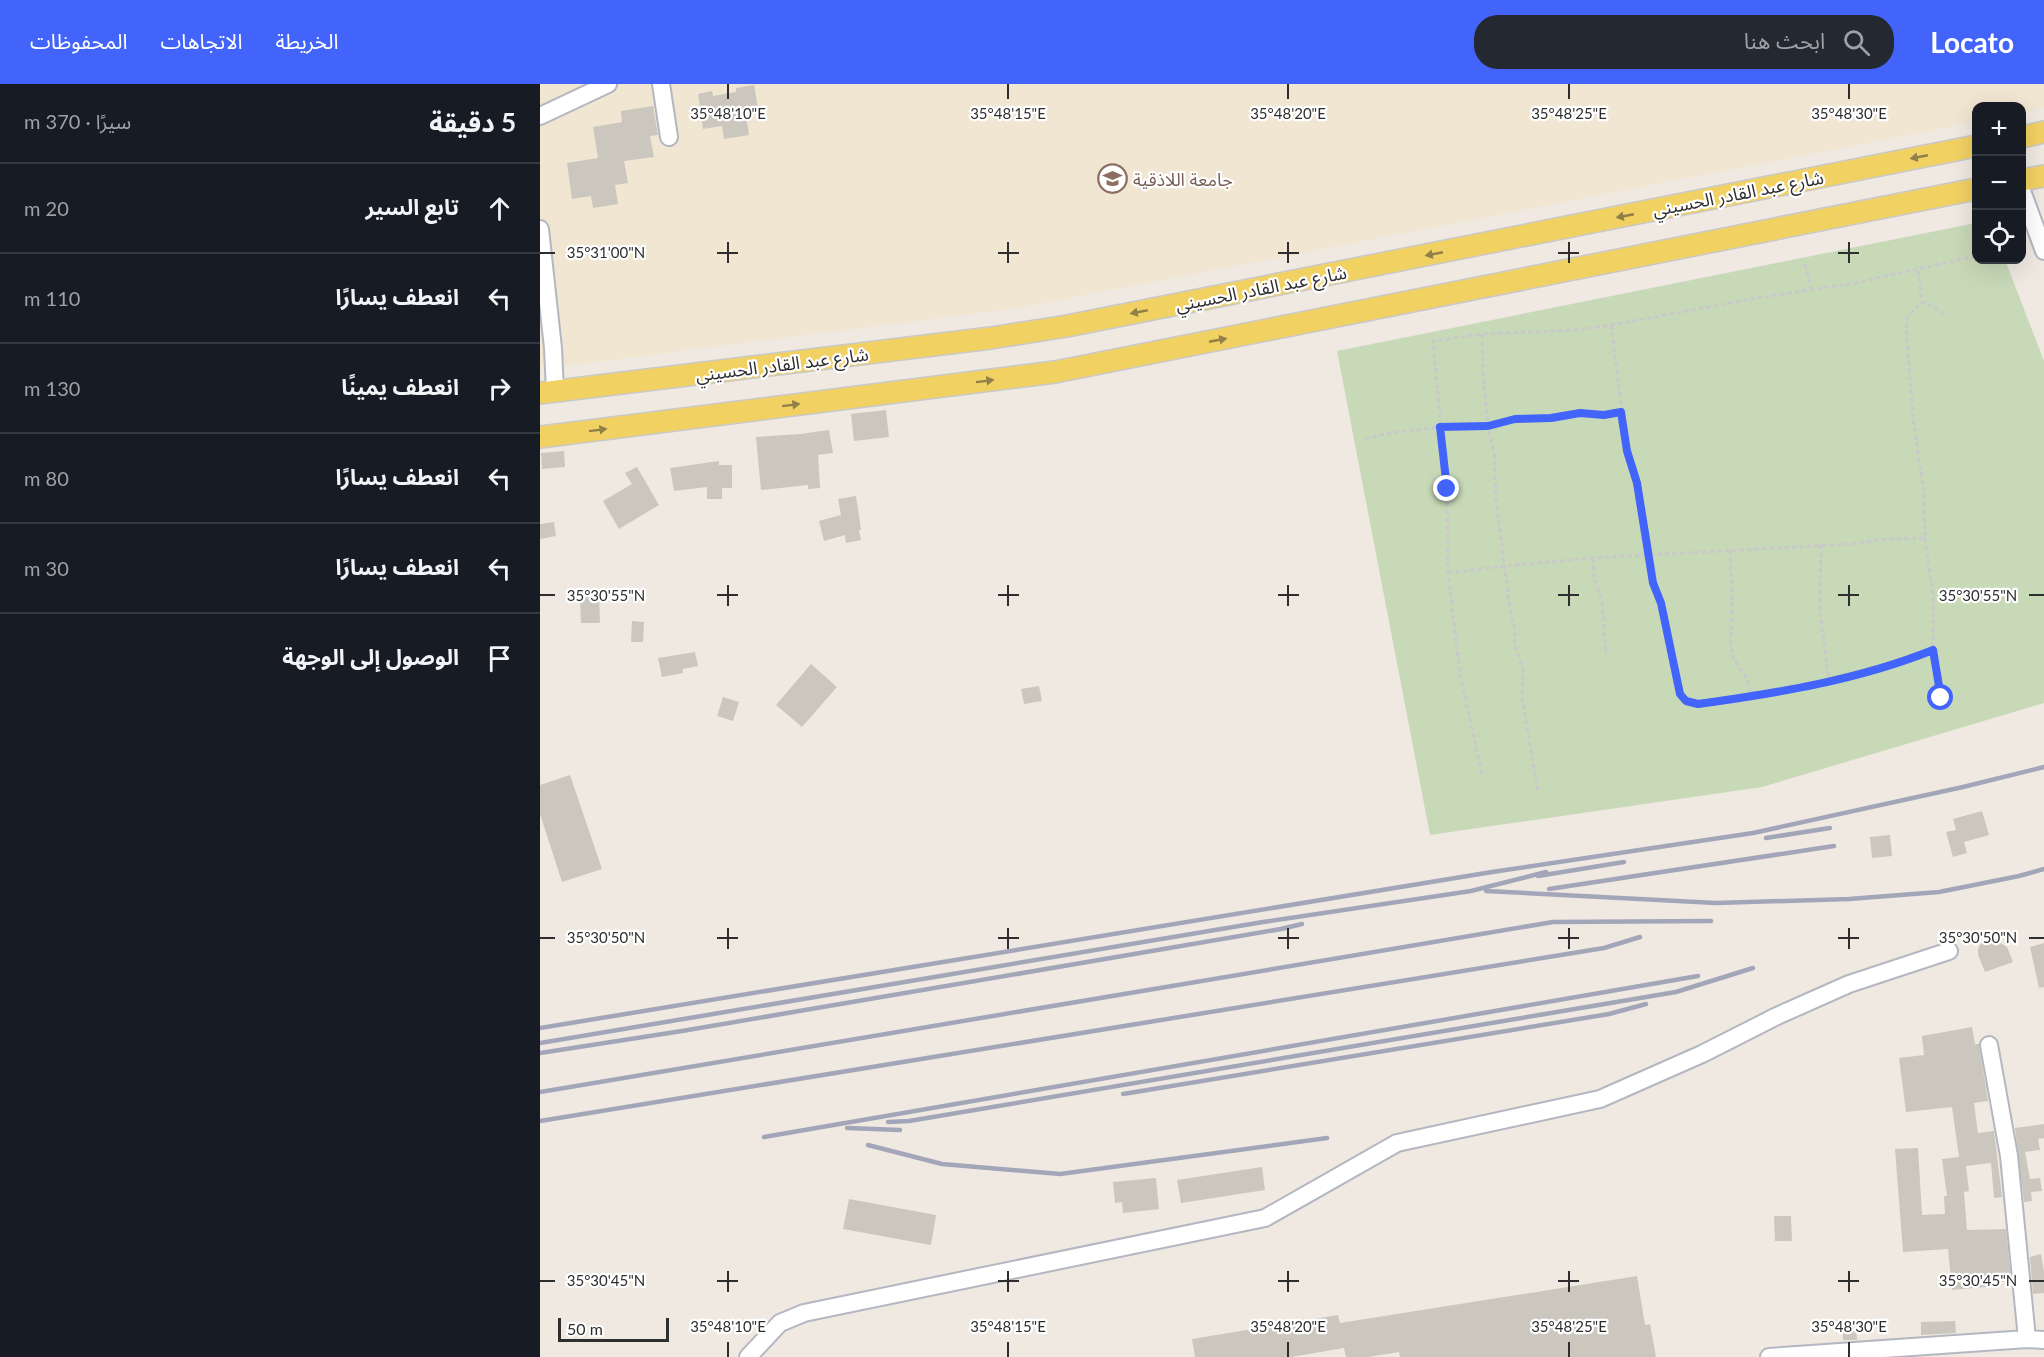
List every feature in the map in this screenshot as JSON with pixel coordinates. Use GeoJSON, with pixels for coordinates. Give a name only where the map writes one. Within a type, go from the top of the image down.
{"type":"FeatureCollection","features":[{"type":"Feature","properties":{"kind":"main road"},"geometry":{"type":"LineString","coordinates":[[2026,135],[2044,132]]}},
{"type":"Feature","properties":{"kind":"main road","name":"شارع عبد القادر الحسيني"},"geometry":{"type":"LineString","coordinates":[[548,393],[991,338],[1066,326],[1972,147]]}},
{"type":"Feature","properties":{"kind":"main road"},"geometry":{"type":"LineString","coordinates":[[2026,179],[2044,176]]}},
{"type":"Feature","properties":{"kind":"main road"},"geometry":{"type":"LineString","coordinates":[[540,437],[1055,372],[1972,190]]}},
{"type":"Feature","properties":{"kind":"street"},"geometry":{"type":"LineString","coordinates":[[540,116],[608,84]]}},
{"type":"Feature","properties":{"kind":"street"},"geometry":{"type":"LineString","coordinates":[[662,84],[669,137]]}},
{"type":"Feature","properties":{"kind":"street"},"geometry":{"type":"LineString","coordinates":[[2026,202],[2044,251]]}},
{"type":"Feature","properties":{"kind":"street"},"geometry":{"type":"LineString","coordinates":[[540,229],[554,348],[548,393]]}},
{"type":"Feature","properties":{"kind":"street"},"geometry":{"type":"LineString","coordinates":[[748,1357],[780,1323],[804,1313],[1265,1218],[1397,1143],[1600,1099],[1702,1054],[1777,1016],[1849,984],[1949,951]]}},
{"type":"Feature","properties":{"kind":"street"},"geometry":{"type":"LineString","coordinates":[[1769,1357],[2036,1339],[2009,1156],[1989,1045]]}},
{"type":"Feature","properties":{"kind":"path"},"geometry":{"type":"LineString","coordinates":[[1482,774],[1460,674],[1448,573],[1447,489],[1433,341],[1482,334],[1579,330],[1918,270],[1972,257]]}},
{"type":"Feature","properties":{"kind":"path"},"geometry":{"type":"LineString","coordinates":[[1804,264],[1810,289]]}},
{"type":"Feature","properties":{"kind":"path"},"geometry":{"type":"LineString","coordinates":[[1918,270],[1922,302]]}},
{"type":"Feature","properties":{"kind":"path"},"geometry":{"type":"LineString","coordinates":[[1922,302],[1933,306],[1942,314]]}},
{"type":"Feature","properties":{"kind":"path"},"geometry":{"type":"LineString","coordinates":[[1922,302],[1908,316],[1906,328],[1914,427],[1924,491],[1925,538],[1933,598],[1933,650],[1941,698]]}},
{"type":"Feature","properties":{"kind":"path"},"geometry":{"type":"LineString","coordinates":[[1611,325],[1627,451],[1637,483],[1653,583],[1661,603],[1680,694],[1686,701],[1698,704],[1786,691],[1874,671],[1933,650]]}},
{"type":"Feature","properties":{"kind":"path"},"geometry":{"type":"LineString","coordinates":[[1482,334],[1483,375],[1488,426],[1494,453],[1496,500],[1504,566],[1515,629],[1514,644],[1523,670],[1522,698],[1538,791]]}},
{"type":"Feature","properties":{"kind":"path"},"geometry":{"type":"LineString","coordinates":[[1365,439],[1390,433],[1440,427],[1488,426],[1515,419],[1551,418],[1580,413],[1604,415],[1621,412]]}},
{"type":"Feature","properties":{"kind":"path"},"geometry":{"type":"LineString","coordinates":[[1448,573],[1593,558],[1925,538]]}},
{"type":"Feature","properties":{"kind":"path"},"geometry":{"type":"LineString","coordinates":[[1821,545],[1820,612],[1829,681]]}},
{"type":"Feature","properties":{"kind":"path"},"geometry":{"type":"LineString","coordinates":[[1730,550],[1731,642],[1734,657],[1747,679],[1752,695]]}},
{"type":"Feature","properties":{"kind":"path"},"geometry":{"type":"LineString","coordinates":[[1593,558],[1594,578],[1602,601],[1606,655]]}},
{"type":"Feature","properties":{"kind":"shaded area","name":"جامعة اللاذقية"},"geometry":{"type":"Polygon","coordinates":[[[540,84],[2044,84],[2044,108],[2026,112],[2026,102],[1972,102],[1972,123],[1019,308],[540,369],[540,84]]]}},
{"type":"Feature","properties":{"kind":"green space"},"geometry":{"type":"Polygon","coordinates":[[[1972,224],[1972,264],[2007,264],[2044,361],[2044,703],[1762,787],[1430,835],[1337,351],[1972,224]]]}},
{"type":"Feature","properties":{"kind":"building"},"geometry":{"type":"Polygon","coordinates":[[[754,85],[759,113],[746,115],[749,135],[724,139],[722,126],[703,129],[698,94],[712,91],[713,96],[736,92],[736,88],[754,85]]]}},
{"type":"Feature","properties":{"kind":"building"},"geometry":{"type":"Polygon","coordinates":[[[653,106],[658,135],[650,136],[654,157],[624,161],[628,183],[615,185],[618,204],[593,208],[591,196],[572,199],[567,163],[598,158],[593,127],[622,122],[621,111],[653,106]]]}},
{"type":"Feature","properties":{"kind":"building"},"geometry":{"type":"Polygon","coordinates":[[[886,410],[889,437],[854,441],[851,414],[886,410]]]}},
{"type":"Feature","properties":{"kind":"building"},"geometry":{"type":"Polygon","coordinates":[[[829,430],[833,453],[818,455],[820,488],[808,489],[808,485],[761,490],[756,437],[829,430]]]}},
{"type":"Feature","properties":{"kind":"building"},"geometry":{"type":"Polygon","coordinates":[[[564,451],[565,467],[542,469],[541,453],[564,451]]]}},
{"type":"Feature","properties":{"kind":"building"},"geometry":{"type":"Polygon","coordinates":[[[719,461],[719,465],[732,465],[732,488],[722,488],[722,499],[707,499],[707,487],[674,491],[670,468],[719,461]]]}},
{"type":"Feature","properties":{"kind":"building"},"geometry":{"type":"Polygon","coordinates":[[[637,467],[659,505],[619,529],[603,501],[632,484],[625,473],[637,467]]]}},
{"type":"Feature","properties":{"kind":"building"},"geometry":{"type":"Polygon","coordinates":[[[856,496],[861,540],[846,543],[845,535],[824,541],[819,521],[841,515],[838,499],[856,496]]]}},
{"type":"Feature","properties":{"kind":"building"},"geometry":{"type":"Polygon","coordinates":[[[554,522],[556,536],[540,539],[540,524],[554,522]]]}},
{"type":"Feature","properties":{"kind":"building"},"geometry":{"type":"Polygon","coordinates":[[[580,597],[599,597],[600,623],[581,623],[580,597]]]}},
{"type":"Feature","properties":{"kind":"building"},"geometry":{"type":"Polygon","coordinates":[[[632,621],[644,622],[643,642],[631,642],[632,621]]]}},
{"type":"Feature","properties":{"kind":"building"},"geometry":{"type":"Polygon","coordinates":[[[695,652],[698,666],[683,669],[683,673],[662,677],[658,658],[695,652]]]}},
{"type":"Feature","properties":{"kind":"building"},"geometry":{"type":"Polygon","coordinates":[[[811,664],[837,687],[802,727],[776,705],[811,664]]]}},
{"type":"Feature","properties":{"kind":"building"},"geometry":{"type":"Polygon","coordinates":[[[1039,686],[1042,701],[1024,704],[1021,689],[1039,686]]]}},
{"type":"Feature","properties":{"kind":"building"},"geometry":{"type":"Polygon","coordinates":[[[723,697],[739,702],[733,721],[717,716],[723,697]]]}},
{"type":"Feature","properties":{"kind":"building"},"geometry":{"type":"Polygon","coordinates":[[[570,775],[602,869],[562,882],[540,814],[540,785],[570,775]]]}},
{"type":"Feature","properties":{"kind":"building"},"geometry":{"type":"Polygon","coordinates":[[[1982,811],[1989,835],[1964,842],[1967,853],[1953,857],[1946,832],[1956,830],[1953,819],[1982,811]]]}},
{"type":"Feature","properties":{"kind":"building"},"geometry":{"type":"Polygon","coordinates":[[[1890,835],[1892,856],[1872,858],[1870,837],[1890,835]]]}},
{"type":"Feature","properties":{"kind":"building"},"geometry":{"type":"Polygon","coordinates":[[[1994,939],[2007,947],[2013,962],[1985,972],[1978,949],[1981,943],[1994,939]]]}},
{"type":"Feature","properties":{"kind":"building"},"geometry":{"type":"Polygon","coordinates":[[[2044,943],[2044,987],[2039,988],[2030,947],[2044,943]]]}},
{"type":"Feature","properties":{"kind":"building"},"geometry":{"type":"Polygon","coordinates":[[[1972,1027],[1975,1044],[1979,1044],[1988,1101],[1974,1103],[1978,1133],[1994,1131],[2002,1197],[1994,1198],[1991,1163],[1966,1166],[1969,1191],[1964,1192],[1967,1230],[2006,1229],[2011,1281],[1986,1283],[1986,1287],[1952,1290],[1948,1249],[1903,1252],[1895,1149],[1918,1148],[1922,1215],[1945,1214],[1944,1196],[1947,1196],[1942,1159],[1959,1157],[1952,1107],[1906,1112],[1899,1058],[1924,1055],[1922,1036],[1972,1027]]]}},
{"type":"Feature","properties":{"kind":"building"},"geometry":{"type":"Polygon","coordinates":[[[2044,1124],[2044,1138],[2038,1139],[2040,1150],[2025,1152],[2030,1179],[2040,1178],[2042,1191],[2031,1192],[2032,1201],[2024,1202],[2015,1128],[2044,1124]]]}},
{"type":"Feature","properties":{"kind":"building"},"geometry":{"type":"Polygon","coordinates":[[[1262,1167],[1265,1190],[1181,1203],[1177,1180],[1262,1167]]]}},
{"type":"Feature","properties":{"kind":"building"},"geometry":{"type":"Polygon","coordinates":[[[1156,1178],[1159,1209],[1123,1213],[1122,1202],[1115,1203],[1113,1182],[1156,1178]]]}},
{"type":"Feature","properties":{"kind":"building"},"geometry":{"type":"Polygon","coordinates":[[[849,1199],[936,1215],[931,1245],[843,1229],[849,1199]]]}},
{"type":"Feature","properties":{"kind":"building"},"geometry":{"type":"Polygon","coordinates":[[[1774,1216],[1791,1216],[1792,1241],[1775,1241],[1774,1216]]]}},
{"type":"Feature","properties":{"kind":"building"},"geometry":{"type":"Polygon","coordinates":[[[2041,1254],[2044,1293],[2033,1294],[2030,1257],[2041,1254]]]}},
{"type":"Feature","properties":{"kind":"building"},"geometry":{"type":"Polygon","coordinates":[[[1637,1276],[1645,1325],[1650,1324],[1656,1357],[1400,1357],[1399,1352],[1368,1357],[1346,1357],[1344,1348],[1291,1357],[1195,1357],[1192,1339],[1338,1315],[1340,1323],[1637,1276]]]}},
{"type":"Feature","properties":{"kind":"building"},"geometry":{"type":"Polygon","coordinates":[[[1955,1321],[1956,1333],[1921,1335],[1921,1322],[1955,1321]]]}},
{"type":"Feature","properties":{"kind":"building"},"geometry":{"type":"Polygon","coordinates":[[[1856,1325],[1857,1340],[1843,1340],[1843,1326],[1856,1325]]]}},
{"type":"Feature","properties":{"kind":"railway"},"geometry":{"type":"LineString","coordinates":[[540,1028],[1492,872],[1753,833],[2044,767]]}},
{"type":"Feature","properties":{"kind":"railway"},"geometry":{"type":"LineString","coordinates":[[1766,838],[1830,828]]}},
{"type":"Feature","properties":{"kind":"railway"},"geometry":{"type":"LineString","coordinates":[[1549,889],[1834,846]]}},
{"type":"Feature","properties":{"kind":"railway"},"geometry":{"type":"LineString","coordinates":[[1538,876],[1624,862]]}},
{"type":"Feature","properties":{"kind":"railway"},"geometry":{"type":"LineString","coordinates":[[1486,891],[1716,903],[1849,899],[1939,892],[2044,869]]}},
{"type":"Feature","properties":{"kind":"railway"},"geometry":{"type":"LineString","coordinates":[[540,1043],[1263,922],[1471,891],[1546,872]]}},
{"type":"Feature","properties":{"kind":"railway"},"geometry":{"type":"LineString","coordinates":[[540,1092],[1553,922],[1711,921]]}},
{"type":"Feature","properties":{"kind":"railway"},"geometry":{"type":"LineString","coordinates":[[540,1053],[682,1031],[1302,924]]}},
{"type":"Feature","properties":{"kind":"railway"},"geometry":{"type":"LineString","coordinates":[[540,1121],[1604,948],[1640,937]]}},
{"type":"Feature","properties":{"kind":"railway"},"geometry":{"type":"LineString","coordinates":[[888,1122],[909,1121],[1676,992],[1753,968]]}},
{"type":"Feature","properties":{"kind":"railway"},"geometry":{"type":"LineString","coordinates":[[764,1137],[1698,976]]}},
{"type":"Feature","properties":{"kind":"railway"},"geometry":{"type":"LineString","coordinates":[[1123,1094],[1609,1014],[1646,1004]]}},
{"type":"Feature","properties":{"kind":"railway"},"geometry":{"type":"LineString","coordinates":[[847,1128],[900,1130]]}},
{"type":"Feature","properties":{"kind":"railway"},"geometry":{"type":"LineString","coordinates":[[868,1145],[942,1164],[1060,1174],[1327,1138]]}},
{"type":"Feature","properties":{"kind":"place","name":"جامعة اللاذقية"},"geometry":{"type":"Point","coordinates":[1112,179]}},
{"type":"Feature","properties":{"kind":"route"},"geometry":{"type":"LineString","coordinates":[[1447,489],[1440,427],[1488,426],[1515,419],[1551,418],[1580,413],[1604,415],[1621,412],[1627,451],[1637,483],[1653,583],[1661,603],[1680,694],[1686,701],[1698,704],[1786,691],[1874,671],[1933,650],[1941,698]]}}]}
